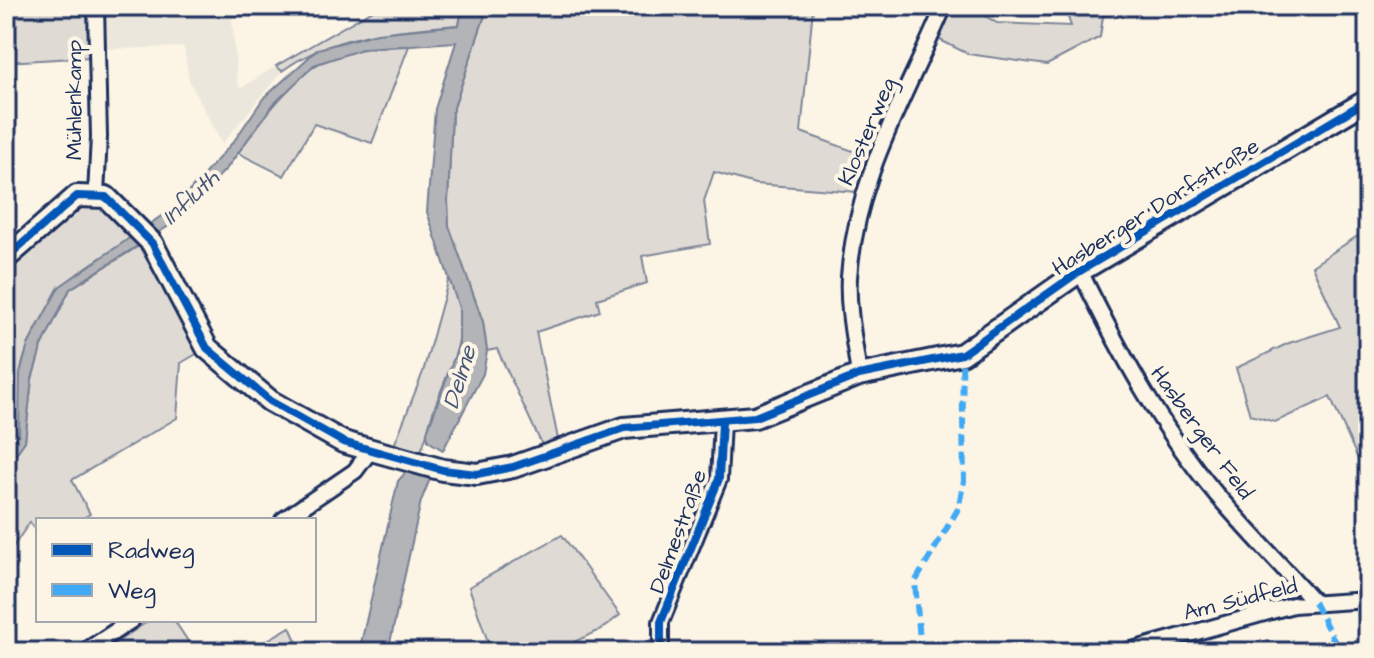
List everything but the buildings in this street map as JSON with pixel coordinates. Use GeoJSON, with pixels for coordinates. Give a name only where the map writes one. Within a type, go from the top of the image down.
{"type":"FeatureCollection","features":[{"type":"Feature","properties":{"kind":"street","name":"Mühlenkamp"},"geometry":{"type":"LineString","coordinates":[[96,6],[99,137],[96,194]]}},
{"type":"Feature","properties":{"kind":"street","name":"Klosterweg"},"geometry":{"type":"LineString","coordinates":[[859,375],[849,280],[859,203],[944,6]]}},
{"type":"Feature","properties":{"kind":"street","name":"Hasberger Dorfstraße"},"geometry":{"type":"LineString","coordinates":[[370,451],[443,470],[477,474],[513,467],[624,428],[755,417],[859,375],[962,354],[1080,271],[1368,100]]}},
{"type":"Feature","properties":{"kind":"street"},"geometry":{"type":"LineString","coordinates":[[6,258],[77,196],[96,194],[106,197],[152,243],[207,348],[270,401],[343,442],[370,451],[355,471],[286,518]]}},
{"type":"Feature","properties":{"kind":"street","name":"Hasberger Feld"},"geometry":{"type":"LineString","coordinates":[[1080,271],[1127,364],[1173,434],[1215,492],[1314,602]]}},
{"type":"Feature","properties":{"kind":"street","name":"Delmestraße"},"geometry":{"type":"LineString","coordinates":[[661,652],[661,622],[719,479],[722,422]]}},
{"type":"Feature","properties":{"kind":"street","name":"Am Südfeld"},"geometry":{"type":"LineString","coordinates":[[1125,652],[1269,610],[1314,602],[1368,600]]}},
{"type":"Feature","properties":{"kind":"street"},"geometry":{"type":"LineString","coordinates":[[84,652],[129,622]]}},
{"type":"Feature","properties":{"kind":"shaded area"},"geometry":{"type":"Polygon","coordinates":[[[6,6],[88,6],[91,57],[6,62],[6,6]]]}},
{"type":"Feature","properties":{"kind":"shaded area"},"geometry":{"type":"Polygon","coordinates":[[[102,6],[231,6],[237,81],[241,88],[276,66],[282,71],[222,144],[189,80],[184,47],[107,49],[102,6]]]}},
{"type":"Feature","properties":{"kind":"shaded area"},"geometry":{"type":"Polygon","coordinates":[[[380,6],[463,6],[459,25],[366,36],[322,48],[282,71],[276,66],[380,6]]]}},
{"type":"Feature","properties":{"kind":"shaded area"},"geometry":{"type":"Polygon","coordinates":[[[488,6],[813,8],[801,132],[867,156],[857,192],[755,184],[714,172],[704,201],[710,244],[642,256],[647,283],[597,299],[600,311],[536,332],[558,439],[542,445],[497,349],[487,351],[483,322],[449,226],[452,113],[488,6]]]}},
{"type":"Feature","properties":{"kind":"shaded area"},"geometry":{"type":"Polygon","coordinates":[[[953,6],[969,6],[997,23],[1071,26],[1064,6],[1138,6],[1103,16],[1100,37],[1047,65],[968,54],[938,39],[953,6]]]}},
{"type":"Feature","properties":{"kind":"shaded area"},"geometry":{"type":"Polygon","coordinates":[[[409,46],[372,143],[314,124],[284,176],[238,153],[291,86],[317,65],[349,52],[409,46]]]}},
{"type":"Feature","properties":{"kind":"shaded area"},"geometry":{"type":"Polygon","coordinates":[[[80,204],[107,204],[135,237],[78,273],[48,308],[23,360],[20,425],[6,454],[6,272],[80,204]]]}},
{"type":"Feature","properties":{"kind":"shaded area"},"geometry":{"type":"Polygon","coordinates":[[[1368,229],[1368,481],[1330,397],[1275,422],[1250,415],[1236,368],[1289,343],[1340,327],[1312,266],[1368,229]]]}},
{"type":"Feature","properties":{"kind":"shaded area"},"geometry":{"type":"Polygon","coordinates":[[[139,246],[200,352],[181,363],[177,418],[72,480],[90,514],[83,518],[36,518],[36,531],[30,522],[6,557],[6,468],[25,441],[32,379],[41,348],[70,289],[139,246]]]}},
{"type":"Feature","properties":{"kind":"shaded area"},"geometry":{"type":"Polygon","coordinates":[[[449,278],[460,314],[458,346],[419,455],[393,448],[423,372],[449,278]]]}},
{"type":"Feature","properties":{"kind":"shaded area"},"geometry":{"type":"Polygon","coordinates":[[[562,535],[620,615],[602,629],[553,652],[388,652],[389,645],[489,645],[469,587],[562,535]]]}},
{"type":"Feature","properties":{"kind":"shaded area"},"geometry":{"type":"Polygon","coordinates":[[[147,622],[175,622],[195,652],[102,652],[147,622]]]}},
{"type":"Feature","properties":{"kind":"shaded area"},"geometry":{"type":"Polygon","coordinates":[[[290,627],[301,652],[253,652],[252,649],[290,627]]]}},
{"type":"Feature","properties":{"kind":"water"},"geometry":{"type":"Polygon","coordinates":[[[463,6],[488,6],[452,113],[449,226],[483,322],[487,351],[483,374],[443,450],[428,441],[427,432],[459,344],[459,308],[427,212],[435,109],[456,42],[365,48],[314,65],[272,106],[227,168],[175,222],[70,289],[41,348],[32,379],[25,441],[6,468],[6,454],[19,434],[20,373],[28,345],[59,287],[177,205],[234,141],[263,99],[318,49],[377,33],[459,25],[463,6]]]}},
{"type":"Feature","properties":{"kind":"water"},"geometry":{"type":"Polygon","coordinates":[[[423,453],[438,459],[421,501],[388,652],[359,652],[398,481],[423,453]]]}},
{"type":"Feature","properties":{"kind":"marked path"},"geometry":{"type":"LineString","coordinates":[[921,652],[915,582],[958,509],[964,481],[962,354]]}},
{"type":"Feature","properties":{"kind":"marked path"},"geometry":{"type":"LineString","coordinates":[[1314,602],[1340,652]]}},
{"type":"Feature","properties":{"kind":"cycle path"},"geometry":{"type":"LineString","coordinates":[[6,258],[77,196],[106,197],[152,243],[207,348],[270,401],[343,442],[443,470],[477,474],[513,467],[624,428],[755,417],[859,375],[962,354],[1080,271],[1368,100]]}},
{"type":"Feature","properties":{"kind":"cycle path"},"geometry":{"type":"LineString","coordinates":[[661,652],[661,622],[719,479],[722,422]]}},
{"type":"Feature","properties":{"kind":"water label","name":"Influth"},"geometry":{"type":"Point","coordinates":[190,197]}},
{"type":"Feature","properties":{"kind":"water label","name":"Delme"},"geometry":{"type":"Point","coordinates":[459,377]}}]}
